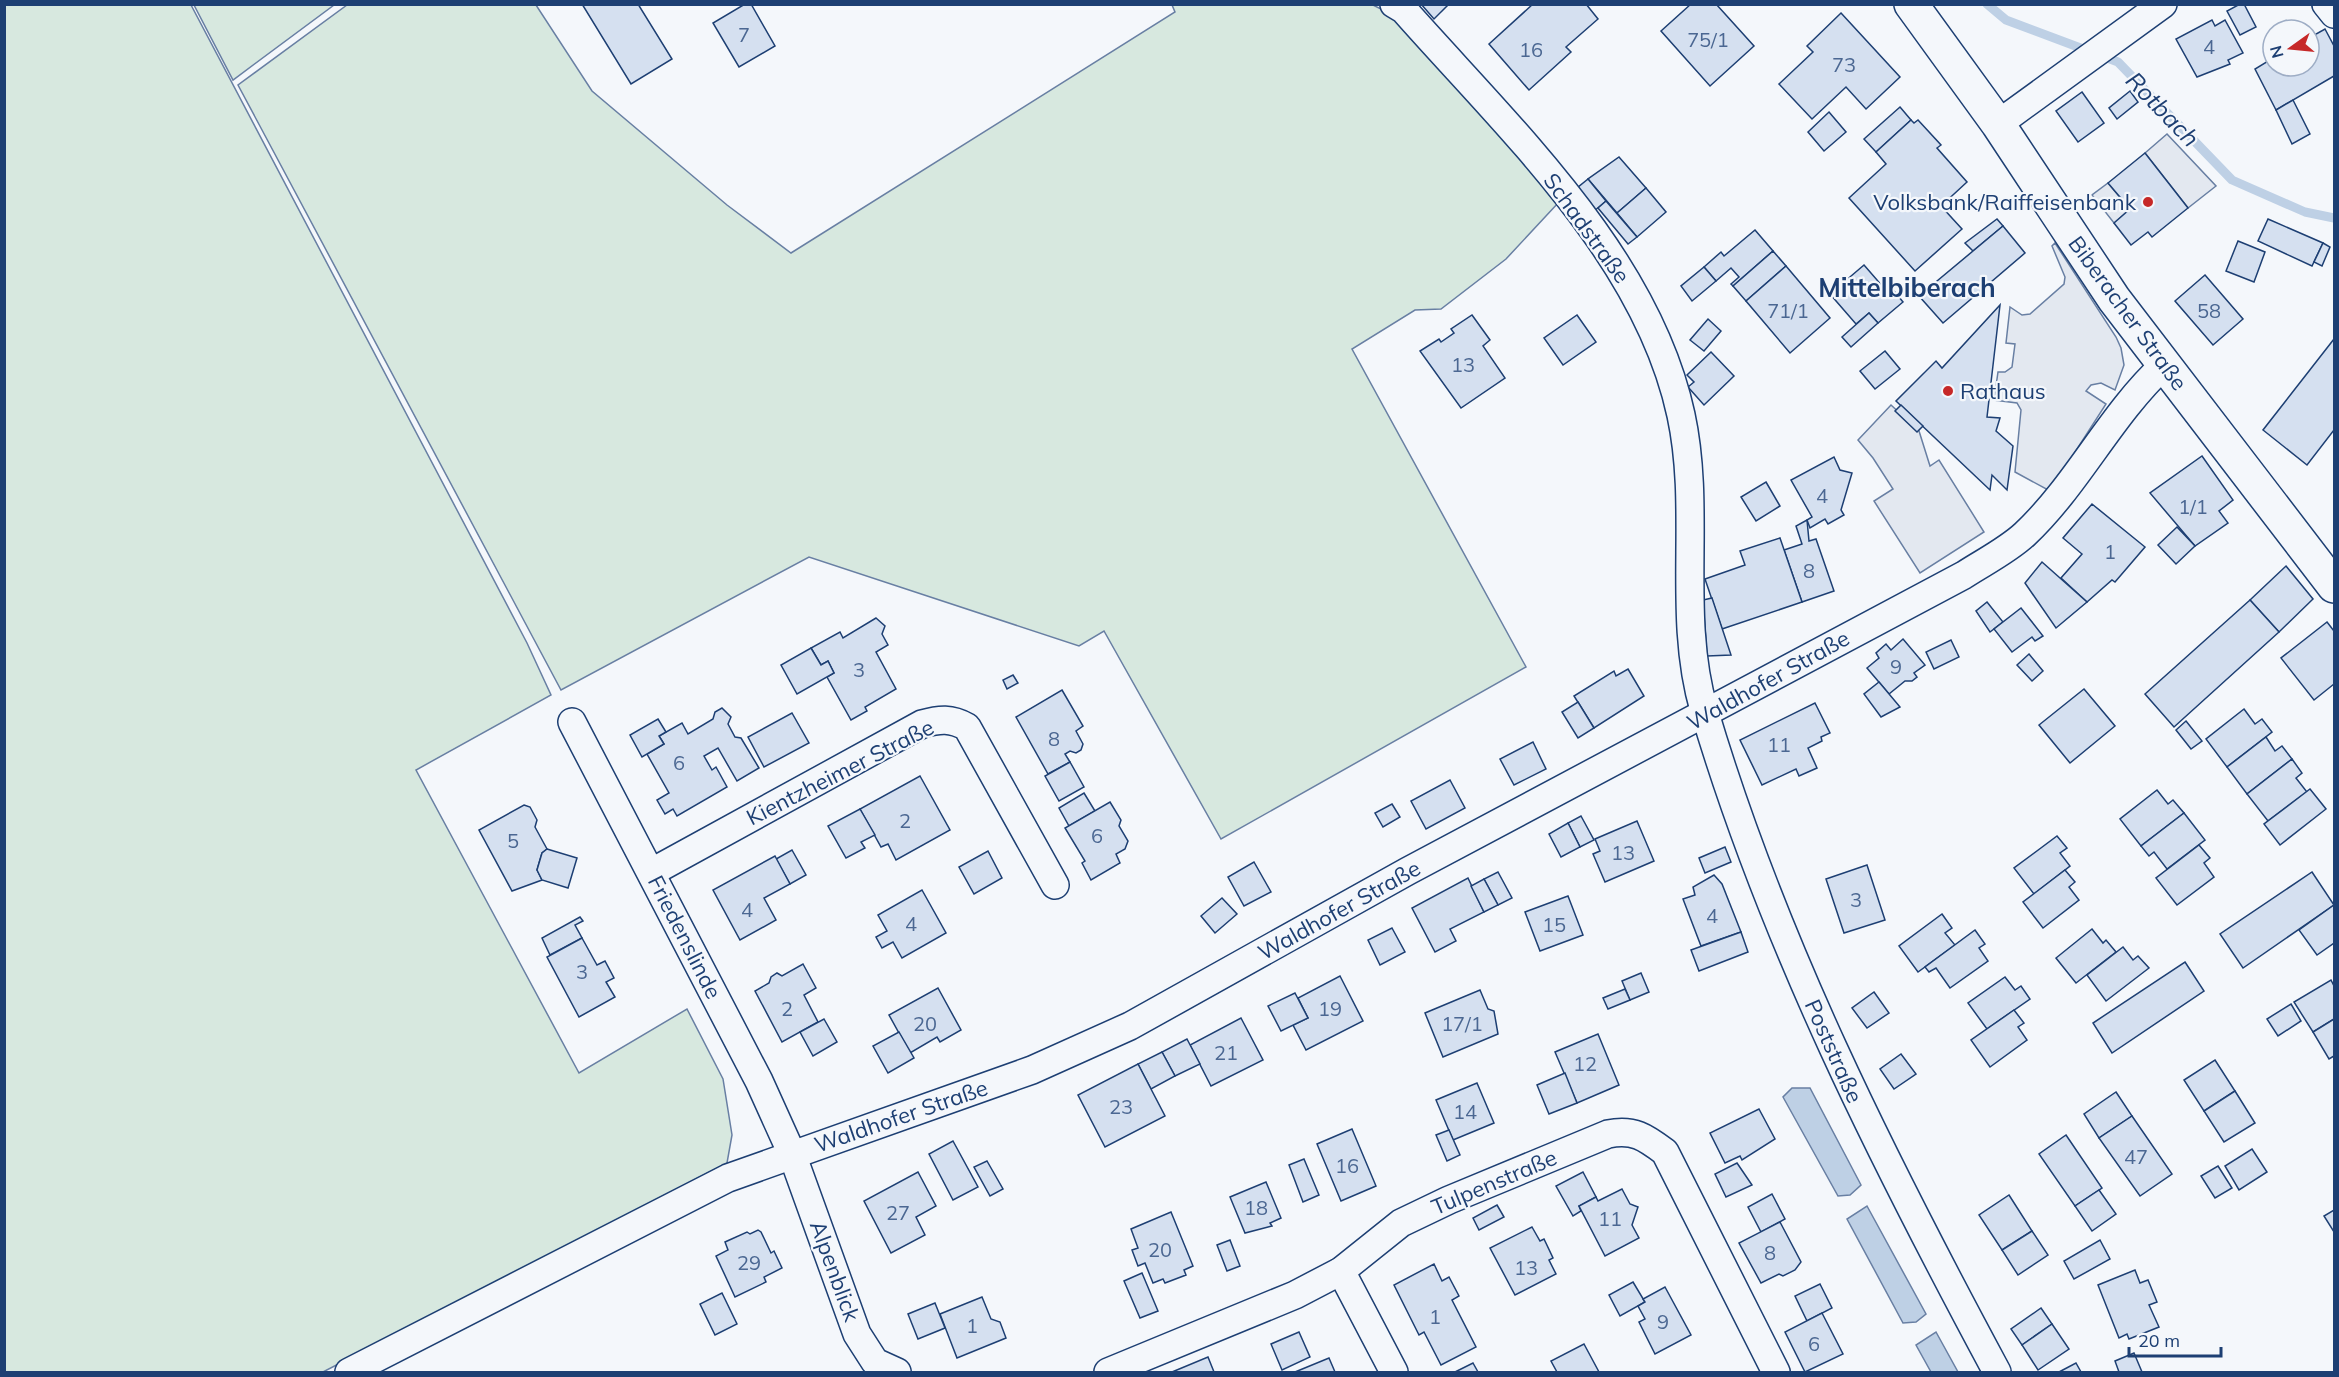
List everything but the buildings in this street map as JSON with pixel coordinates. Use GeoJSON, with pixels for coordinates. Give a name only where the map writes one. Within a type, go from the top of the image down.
{"type":"FeatureCollection","features":[{"type":"Feature","properties":{"kind":"street","name":"Schadstraße"},"geometry":{"type":"LineString","coordinates":[[1394,4],[1404,10],[1586,219],[1627,278],[1660,349],[1681,415],[1688,474],[1690,616],[1695,675],[1706,715]]}},
{"type":"Feature","properties":{"kind":"street","name":"Biberacher Straße"},"geometry":{"type":"LineString","coordinates":[[1911,4],[1998,124],[2100,279],[2334,586]]}},
{"type":"Feature","properties":{"kind":"street"},"geometry":{"type":"LineString","coordinates":[[1998,124],[2163,4]]}},
{"type":"Feature","properties":{"kind":"street"},"geometry":{"type":"LineString","coordinates":[[2326,4],[2334,14]]}},
{"type":"Feature","properties":{"kind":"street","name":"Waldhofer Straße"},"geometry":{"type":"LineString","coordinates":[[349,1372],[728,1178],[1032,1070],[1130,1026],[1408,871],[1706,715],[1964,574],[2024,535],[2044,514],[2138,390],[2164,365]]}},
{"type":"Feature","properties":{"kind":"street","name":"Poststraße"},"geometry":{"type":"LineString","coordinates":[[1706,715],[1752,849],[1809,995],[1875,1140],[1997,1372]]}},
{"type":"Feature","properties":{"kind":"street","name":"Kientzheimer Straße"},"geometry":{"type":"LineString","coordinates":[[652,872],[922,724],[939,719],[954,720],[967,727],[1055,885]]}},
{"type":"Feature","properties":{"kind":"street","name":"Friedenslinde"},"geometry":{"type":"LineString","coordinates":[[572,722],[759,1081],[792,1154]]}},
{"type":"Feature","properties":{"kind":"street","name":"Tulpenstraße"},"geometry":{"type":"LineString","coordinates":[[1108,1372],[1294,1294],[1341,1271],[1401,1223],[1449,1200],[1608,1134],[1625,1131],[1641,1134],[1665,1152],[1776,1372]]}},
{"type":"Feature","properties":{"kind":"street","name":"Alpenblick"},"geometry":{"type":"LineString","coordinates":[[792,1154],[857,1334],[875,1362],[897,1372]]}},
{"type":"Feature","properties":{"kind":"street"},"geometry":{"type":"LineString","coordinates":[[1341,1271],[1394,1372]]}},
{"type":"Feature","properties":{"kind":"shaded area"},"geometry":{"type":"Polygon","coordinates":[[[5,5],[191,5],[527,643],[551,695],[416,770],[579,1073],[687,1009],[723,1079],[732,1135],[727,1163],[323,1372],[5,1372],[5,5]]]}},
{"type":"Feature","properties":{"kind":"shaded area"},"geometry":{"type":"Polygon","coordinates":[[[194,5],[334,5],[233,80],[194,5]]]}},
{"type":"Feature","properties":{"kind":"shaded area"},"geometry":{"type":"Polygon","coordinates":[[[347,5],[536,5],[592,91],[727,205],[791,253],[1175,12],[1172,5],[1373,5],[1399,18],[1559,202],[1506,259],[1441,309],[1415,310],[1352,349],[1526,667],[1221,839],[1104,631],[1079,646],[809,557],[561,690],[238,85],[347,5]]]}},
{"type":"Feature","properties":{"kind":"shaded area"},"geometry":{"type":"Polygon","coordinates":[[[2167,134],[2216,186],[2188,208],[2145,153],[2167,134]]]}},
{"type":"Feature","properties":{"kind":"shaded area"},"geometry":{"type":"Polygon","coordinates":[[[2108,183],[2130,209],[2114,223],[2092,195],[2108,183]]]}},
{"type":"Feature","properties":{"kind":"shaded area"},"geometry":{"type":"Polygon","coordinates":[[[2055,243],[2116,337],[2124,365],[2115,390],[2101,383],[2091,385],[2086,391],[2106,404],[2050,491],[2015,472],[2021,410],[2017,403],[1994,400],[1998,372],[2005,372],[2012,367],[2015,344],[2006,343],[2010,307],[2022,315],[2030,314],[2064,284],[2065,277],[2052,246],[2055,243]]]}},
{"type":"Feature","properties":{"kind":"shaded area"},"geometry":{"type":"Polygon","coordinates":[[[1891,405],[1919,431],[1930,466],[1939,460],[1984,532],[1920,573],[1874,501],[1893,489],[1858,440],[1891,405]]]}},
{"type":"Feature","properties":{"kind":"water"},"geometry":{"type":"Polygon","coordinates":[[[1792,1088],[1810,1088],[1861,1185],[1850,1195],[1838,1196],[1783,1097],[1792,1088]]]}},
{"type":"Feature","properties":{"kind":"water"},"geometry":{"type":"Polygon","coordinates":[[[1867,1206],[1926,1314],[1916,1322],[1903,1323],[1847,1219],[1867,1206]]]}},
{"type":"Feature","properties":{"kind":"water"},"geometry":{"type":"Polygon","coordinates":[[[1936,1332],[1958,1372],[1931,1372],[1916,1345],[1936,1332]]]}},
{"type":"Feature","properties":{"kind":"waterway","name":"Rotbach"},"geometry":{"type":"LineString","coordinates":[[1987,4],[2006,20],[2118,62],[2232,180],[2305,212],[2334,218]]}},
{"type":"Feature","properties":{"kind":"place","name":"Volksbank/Raiffeisenbank"},"geometry":{"type":"Point","coordinates":[2148,202]}},
{"type":"Feature","properties":{"kind":"place","name":"Rathaus"},"geometry":{"type":"Point","coordinates":[1948,391]}},
{"type":"Feature","properties":{"kind":"district","name":"Mittelbiberach"},"geometry":{"type":"Point","coordinates":[1907,287]}}]}
